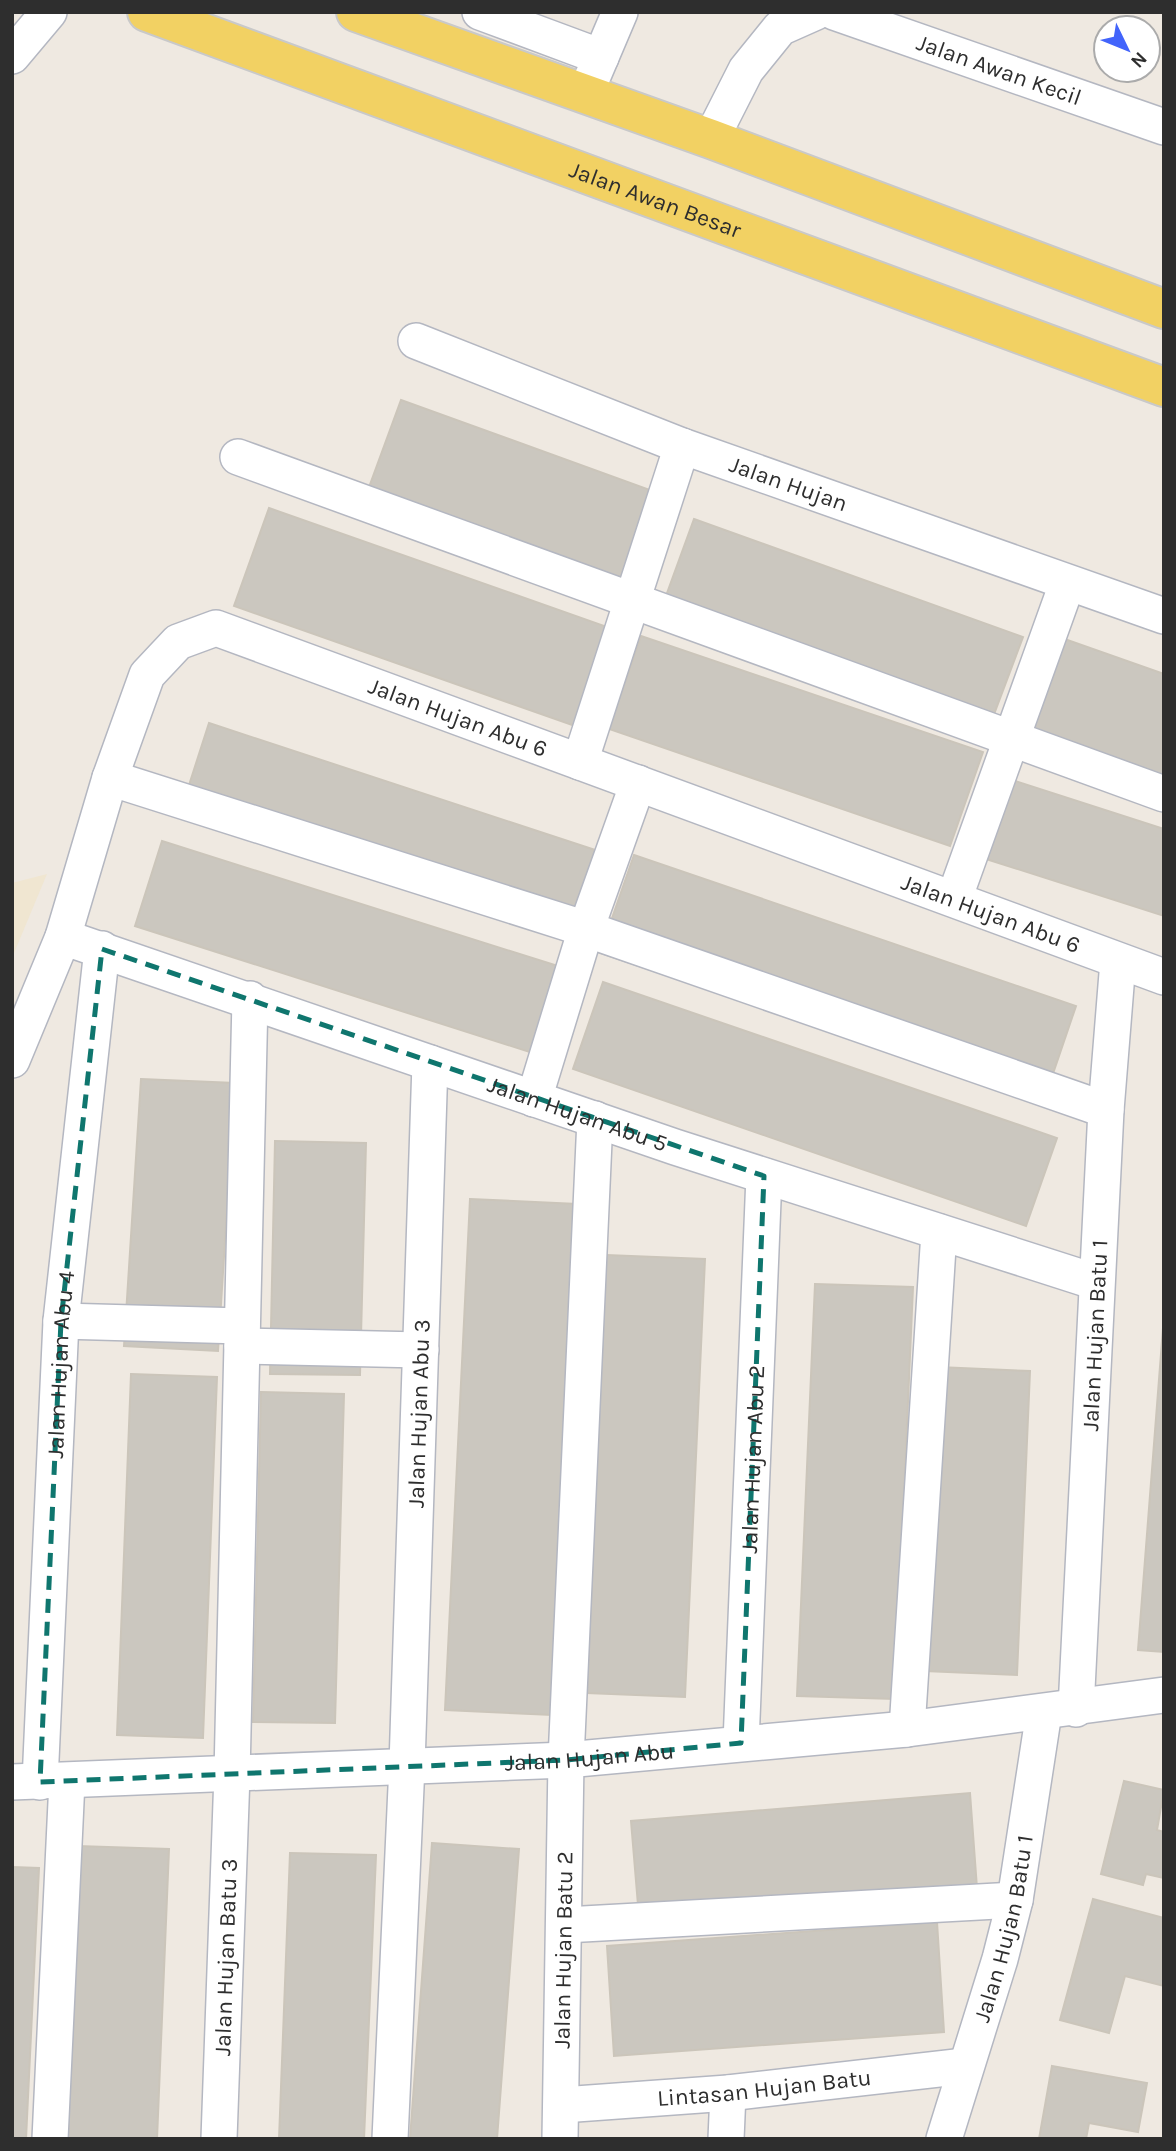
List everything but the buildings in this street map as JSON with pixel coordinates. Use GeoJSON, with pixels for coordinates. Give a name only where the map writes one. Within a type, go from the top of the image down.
{"type":"FeatureCollection","features":[{"type":"Feature","properties":{"kind":"main road","name":"Jalan Awan Besar"},"geometry":{"type":"LineString","coordinates":[[148,12],[1164,387]]}},
{"type":"Feature","properties":{"kind":"main road"},"geometry":{"type":"LineString","coordinates":[[356,12],[711,139],[1164,309]]}},
{"type":"Feature","properties":{"kind":"street"},"geometry":{"type":"LineString","coordinates":[[12,56],[49,12]]}},
{"type":"Feature","properties":{"kind":"street"},"geometry":{"type":"LineString","coordinates":[[480,12],[601,57]]}},
{"type":"Feature","properties":{"kind":"street"},"geometry":{"type":"LineString","coordinates":[[585,94],[620,12]]}},
{"type":"Feature","properties":{"kind":"street"},"geometry":{"type":"LineString","coordinates":[[711,139],[746,70],[780,28],[816,12]]}},
{"type":"Feature","properties":{"kind":"street","name":"Jalan Awan Kecil"},"geometry":{"type":"LineString","coordinates":[[834,12],[1164,127]]}},
{"type":"Feature","properties":{"kind":"street","name":"Jalan Hujan"},"geometry":{"type":"LineString","coordinates":[[416,341],[682,446],[1164,616]]}},
{"type":"Feature","properties":{"kind":"street"},"geometry":{"type":"LineString","coordinates":[[580,762],[682,446]]}},
{"type":"Feature","properties":{"kind":"street"},"geometry":{"type":"LineString","coordinates":[[238,457],[1164,794]]}},
{"type":"Feature","properties":{"kind":"street"},"geometry":{"type":"LineString","coordinates":[[954,899],[1067,584]]}},
{"type":"Feature","properties":{"kind":"street","name":"Jalan Hujan Abu 6"},"geometry":{"type":"LineString","coordinates":[[12,1060],[64,937],[110,778],[147,675],[178,642],[216,628],[1164,977]]}},
{"type":"Feature","properties":{"kind":"street"},"geometry":{"type":"LineString","coordinates":[[110,778],[586,929],[1106,1110]]}},
{"type":"Feature","properties":{"kind":"street"},"geometry":{"type":"LineString","coordinates":[[534,1099],[586,929],[638,783]]}},
{"type":"Feature","properties":{"kind":"street","name":"Jalan Hujan Abu 5"},"geometry":{"type":"LineString","coordinates":[[64,937],[764,1176],[1096,1282]]}},
{"type":"Feature","properties":{"kind":"street","name":"Jalan Hujan Abu 4"},"geometry":{"type":"LineString","coordinates":[[50,2139],[40,1782],[61,1321],[102,949]]}},
{"type":"Feature","properties":{"kind":"street","name":"Jalan Hujan Batu 1"},"geometry":{"type":"LineString","coordinates":[[944,2139],[1000,1959],[1060,1711],[1096,1282],[1118,961]]}},
{"type":"Feature","properties":{"kind":"street","name":"Jalan Hujan Batu 3"},"geometry":{"type":"LineString","coordinates":[[219,2139],[232,1774],[250,999]]}},
{"type":"Feature","properties":{"kind":"street","name":"Jalan Hujan Abu 3"},"geometry":{"type":"LineString","coordinates":[[390,2139],[407,1765],[430,1063]]}},
{"type":"Feature","properties":{"kind":"street","name":"Jalan Hujan Batu 2"},"geometry":{"type":"LineString","coordinates":[[561,2122],[566,1760],[595,1119]]}},
{"type":"Feature","properties":{"kind":"street","name":"Jalan Hujan Abu 2"},"geometry":{"type":"LineString","coordinates":[[741,1743],[764,1176]]}},
{"type":"Feature","properties":{"kind":"street"},"geometry":{"type":"LineString","coordinates":[[907,1729],[939,1232]]}},
{"type":"Feature","properties":{"kind":"street"},"geometry":{"type":"LineString","coordinates":[[61,1321],[421,1350]]}},
{"type":"Feature","properties":{"kind":"street","name":"Jalan Hujan Abu"},"geometry":{"type":"LineString","coordinates":[[40,1782],[566,1760],[907,1729],[1060,1711],[1164,1695]]}},
{"type":"Feature","properties":{"kind":"street"},"geometry":{"type":"LineString","coordinates":[[565,1925],[1015,1900]]}},
{"type":"Feature","properties":{"kind":"street","name":"Lintasan Hujan Batu"},"geometry":{"type":"LineString","coordinates":[[561,2122],[728,2093],[965,2066]]}},
{"type":"Feature","properties":{"kind":"street"},"geometry":{"type":"LineString","coordinates":[[726,2139],[728,2093]]}},
{"type":"Feature","properties":{"kind":"highlighted area"},"geometry":{"type":"Polygon","coordinates":[[[102,949],[764,1176],[741,1743],[566,1760],[40,1782],[61,1321],[102,949]]]}},
{"type":"Feature","properties":{"kind":"shaded area"},"geometry":{"type":"Polygon","coordinates":[[[47,874],[12,958],[12,883],[47,874]]]}}]}
